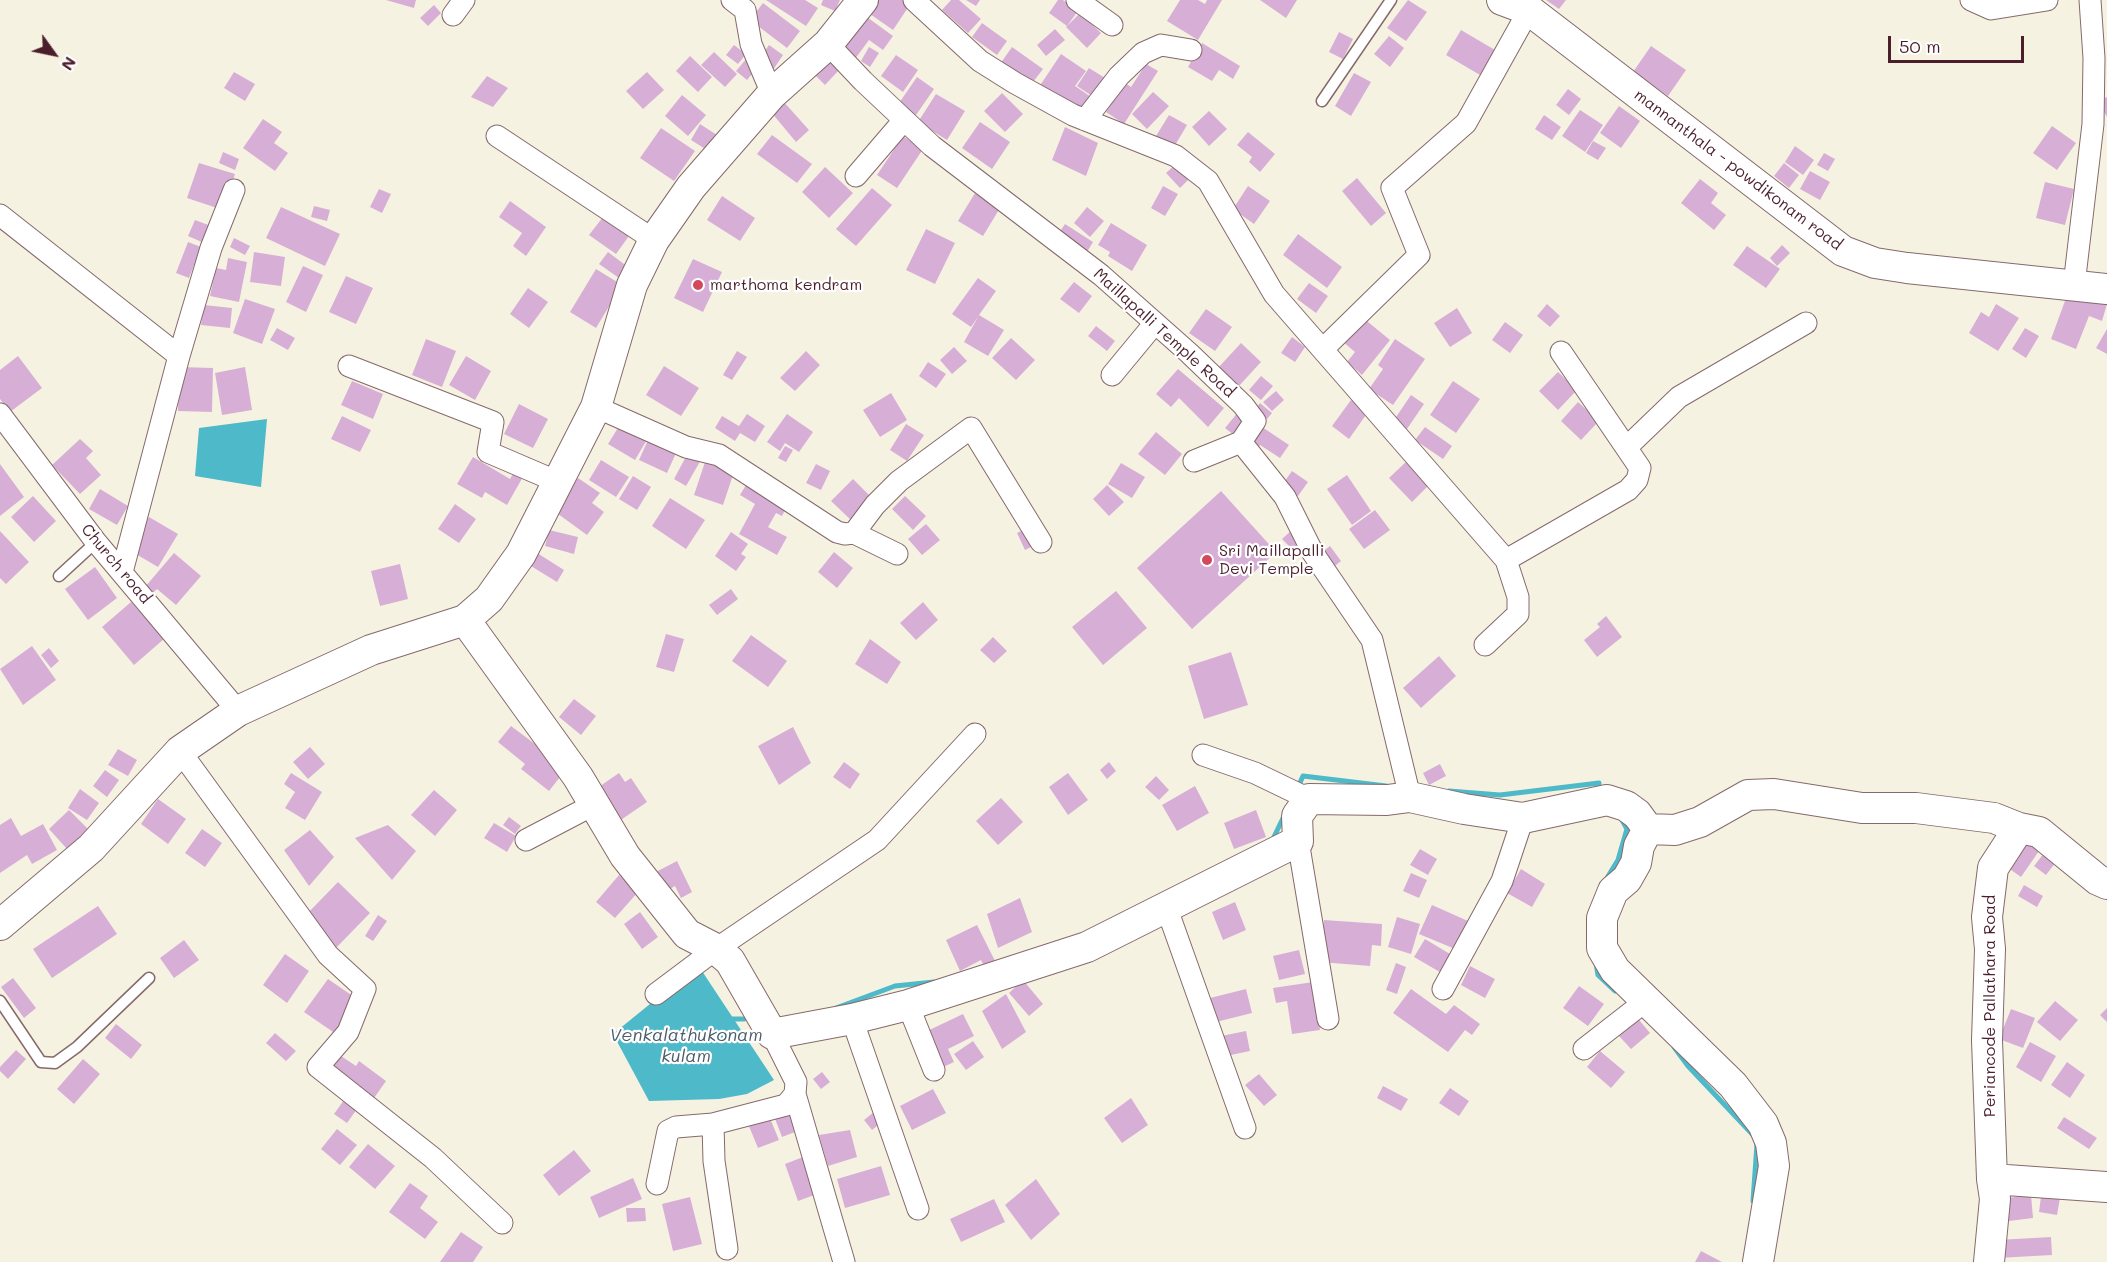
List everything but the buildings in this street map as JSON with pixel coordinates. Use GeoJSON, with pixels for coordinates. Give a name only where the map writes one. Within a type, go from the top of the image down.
{"type":"FeatureCollection","features":[{"type":"Feature","properties":{"kind":"main road"},"geometry":{"type":"LineString","coordinates":[[0,925],[91,848],[180,751],[238,711],[371,650],[465,620],[489,599],[506,579],[596,407],[632,285],[654,240],[691,187],[772,93],[828,44],[863,0]]}},
{"type":"Feature","properties":{"kind":"main road","name":"mannanthala - powdikonam road"},"geometry":{"type":"LineString","coordinates":[[1522,3],[1843,251],[1875,263],[1907,268],[2107,289]]}},
{"type":"Feature","properties":{"kind":"main road"},"geometry":{"type":"LineString","coordinates":[[465,620],[578,777],[625,856],[687,934],[716,949],[730,960],[772,1034],[852,1020],[908,1005],[1087,947],[1167,909],[1298,841],[1297,816],[1309,799],[1386,800],[1410,797],[1464,809],[1523,818],[1607,800],[1626,806],[1637,814],[1648,829]]}},
{"type":"Feature","properties":{"kind":"main road"},"geometry":{"type":"LineString","coordinates":[[1648,829],[1675,830],[1700,822],[1748,795],[1774,794],[1862,808],[1916,808],[1994,818],[2019,828],[2039,832],[2098,880],[2107,884]]}},
{"type":"Feature","properties":{"kind":"main road","name":"Periancode Pallathara Road"},"geometry":{"type":"LineString","coordinates":[[1989,1262],[1995,1199],[1992,1179],[1987,1040],[1990,949],[1987,917],[1993,868],[2019,828]]}},
{"type":"Feature","properties":{"kind":"main road"},"geometry":{"type":"LineString","coordinates":[[1648,829],[1639,846],[1636,863],[1627,879],[1613,891],[1602,918],[1602,948],[1615,970],[1733,1085],[1763,1124],[1771,1143],[1774,1166],[1758,1262]]}},
{"type":"Feature","properties":{"kind":"main road"},"geometry":{"type":"LineString","coordinates":[[1992,1179],[2107,1187]]}},
{"type":"Feature","properties":{"kind":"street"},"geometry":{"type":"LineString","coordinates":[[914,0],[980,62],[1085,120],[1176,156],[1208,182],[1239,230],[1274,294],[1506,560],[1518,597],[1518,614],[1485,645]]}},
{"type":"Feature","properties":{"kind":"street"},"geometry":{"type":"LineString","coordinates":[[1077,0],[1112,25]]}},
{"type":"Feature","properties":{"kind":"street"},"geometry":{"type":"LineString","coordinates":[[1971,0],[1991,9],[2047,0]]}},
{"type":"Feature","properties":{"kind":"street"},"geometry":{"type":"LineString","coordinates":[[2074,285],[2093,124],[2094,58],[2090,0]]}},
{"type":"Feature","properties":{"kind":"street"},"geometry":{"type":"LineString","coordinates":[[744,3],[751,44],[772,93]]}},
{"type":"Feature","properties":{"kind":"street"},"geometry":{"type":"LineString","coordinates":[[1323,349],[1419,255],[1392,188],[1467,123],[1522,3]]}},
{"type":"Feature","properties":{"kind":"street","name":"Maillapalli Temple Road"},"geometry":{"type":"LineString","coordinates":[[828,44],[863,81],[932,146],[1101,275],[1243,405],[1255,421],[1241,442]]}},
{"type":"Feature","properties":{"kind":"street"},"geometry":{"type":"LineString","coordinates":[[1085,120],[1119,76],[1143,53],[1161,45],[1191,50]]}},
{"type":"Feature","properties":{"kind":"street"},"geometry":{"type":"LineString","coordinates":[[856,176],[904,120]]}},
{"type":"Feature","properties":{"kind":"street"},"geometry":{"type":"LineString","coordinates":[[497,136],[654,240]]}},
{"type":"Feature","properties":{"kind":"street"},"geometry":{"type":"LineString","coordinates":[[122,572],[179,356],[211,248],[234,190]]}},
{"type":"Feature","properties":{"kind":"street"},"geometry":{"type":"LineString","coordinates":[[0,215],[179,356]]}},
{"type":"Feature","properties":{"kind":"street"},"geometry":{"type":"LineString","coordinates":[[1112,375],[1155,323]]}},
{"type":"Feature","properties":{"kind":"street"},"geometry":{"type":"LineString","coordinates":[[1627,447],[1679,397],[1806,323]]}},
{"type":"Feature","properties":{"kind":"street"},"geometry":{"type":"LineString","coordinates":[[1506,560],[1628,490],[1637,480],[1640,468],[1561,352]]}},
{"type":"Feature","properties":{"kind":"street"},"geometry":{"type":"LineString","coordinates":[[349,366],[493,422],[488,452],[558,482]]}},
{"type":"Feature","properties":{"kind":"street"},"geometry":{"type":"LineString","coordinates":[[596,407],[686,447],[719,455],[837,532],[854,533],[897,554]]}},
{"type":"Feature","properties":{"kind":"street","name":"Church road"},"geometry":{"type":"LineString","coordinates":[[0,414],[96,542],[238,711]]}},
{"type":"Feature","properties":{"kind":"street"},"geometry":{"type":"LineString","coordinates":[[854,533],[899,481],[971,428],[1041,542]]}},
{"type":"Feature","properties":{"kind":"street"},"geometry":{"type":"LineString","coordinates":[[1194,461],[1241,442],[1285,497],[1313,553],[1372,640],[1410,797]]}},
{"type":"Feature","properties":{"kind":"street"},"geometry":{"type":"LineString","coordinates":[[656,994],[716,949],[877,840],[975,734]]}},
{"type":"Feature","properties":{"kind":"street"},"geometry":{"type":"LineString","coordinates":[[180,751],[328,955],[365,989],[348,1032],[318,1067],[433,1158],[502,1222]]}},
{"type":"Feature","properties":{"kind":"street"},"geometry":{"type":"LineString","coordinates":[[1203,755],[1255,773],[1309,799]]}},
{"type":"Feature","properties":{"kind":"street"},"geometry":{"type":"LineString","coordinates":[[526,840],[593,804]]}},
{"type":"Feature","properties":{"kind":"street"},"geometry":{"type":"LineString","coordinates":[[1443,989],[1502,881],[1523,818]]}},
{"type":"Feature","properties":{"kind":"street"},"geometry":{"type":"LineString","coordinates":[[1298,841],[1328,1019]]}},
{"type":"Feature","properties":{"kind":"street"},"geometry":{"type":"LineString","coordinates":[[1167,909],[1245,1128]]}},
{"type":"Feature","properties":{"kind":"street"},"geometry":{"type":"LineString","coordinates":[[1584,1049],[1647,1000]]}},
{"type":"Feature","properties":{"kind":"street"},"geometry":{"type":"LineString","coordinates":[[908,1005],[934,1070]]}},
{"type":"Feature","properties":{"kind":"street"},"geometry":{"type":"LineString","coordinates":[[852,1020],[918,1209]]}},
{"type":"Feature","properties":{"kind":"street"},"geometry":{"type":"LineString","coordinates":[[772,1034],[796,1082],[795,1094],[844,1262]]}},
{"type":"Feature","properties":{"kind":"street"},"geometry":{"type":"LineString","coordinates":[[657,1184],[668,1131],[676,1127],[713,1124],[786,1105],[795,1094]]}},
{"type":"Feature","properties":{"kind":"street"},"geometry":{"type":"LineString","coordinates":[[713,1124],[714,1161],[727,1249]]}},
{"type":"Feature","properties":{"kind":"lane"},"geometry":{"type":"LineString","coordinates":[[1322,101],[1391,0]]}},
{"type":"Feature","properties":{"kind":"lane"},"geometry":{"type":"LineString","coordinates":[[59,576],[96,542]]}},
{"type":"Feature","properties":{"kind":"lane"},"geometry":{"type":"LineString","coordinates":[[0,1001],[41,1062],[55,1063],[77,1047],[149,978]]}},
{"type":"Feature","properties":{"kind":"water"},"geometry":{"type":"Polygon","coordinates":[[[267,419],[261,487],[195,476],[199,428],[267,419]]]}},
{"type":"Feature","properties":{"kind":"water","name":"Venkalathukonam kulam"},"geometry":{"type":"Polygon","coordinates":[[[698,965],[774,1080],[747,1094],[719,1099],[649,1101],[613,1034],[698,965]]]}},
{"type":"Feature","properties":{"kind":"waterway"},"geometry":{"type":"LineString","coordinates":[[1298,787],[1303,776],[1386,786]]}},
{"type":"Feature","properties":{"kind":"waterway"},"geometry":{"type":"LineString","coordinates":[[1449,791],[1500,795],[1599,783]]}},
{"type":"Feature","properties":{"kind":"waterway"},"geometry":{"type":"LineString","coordinates":[[1272,841],[1285,814]]}},
{"type":"Feature","properties":{"kind":"waterway"},"geometry":{"type":"LineString","coordinates":[[1607,878],[1618,860],[1627,829],[1622,820]]}},
{"type":"Feature","properties":{"kind":"waterway"},"geometry":{"type":"LineString","coordinates":[[1596,963],[1598,975],[1615,991]]}},
{"type":"Feature","properties":{"kind":"waterway"},"geometry":{"type":"LineString","coordinates":[[836,1008],[895,986],[934,982]]}},
{"type":"Feature","properties":{"kind":"waterway"},"geometry":{"type":"LineString","coordinates":[[728,1019],[744,1019]]}},
{"type":"Feature","properties":{"kind":"waterway"},"geometry":{"type":"LineString","coordinates":[[1674,1047],[1688,1066],[1754,1136]]}},
{"type":"Feature","properties":{"kind":"waterway"},"geometry":{"type":"LineString","coordinates":[[1753,1201],[1757,1144]]}},
{"type":"Feature","properties":{"kind":"place","name":"marthoma kendram"},"geometry":{"type":"Point","coordinates":[698,285]}},
{"type":"Feature","properties":{"kind":"place","name":"Sri Maillapalli Devi Temple"},"geometry":{"type":"Point","coordinates":[1207,560]}}]}
